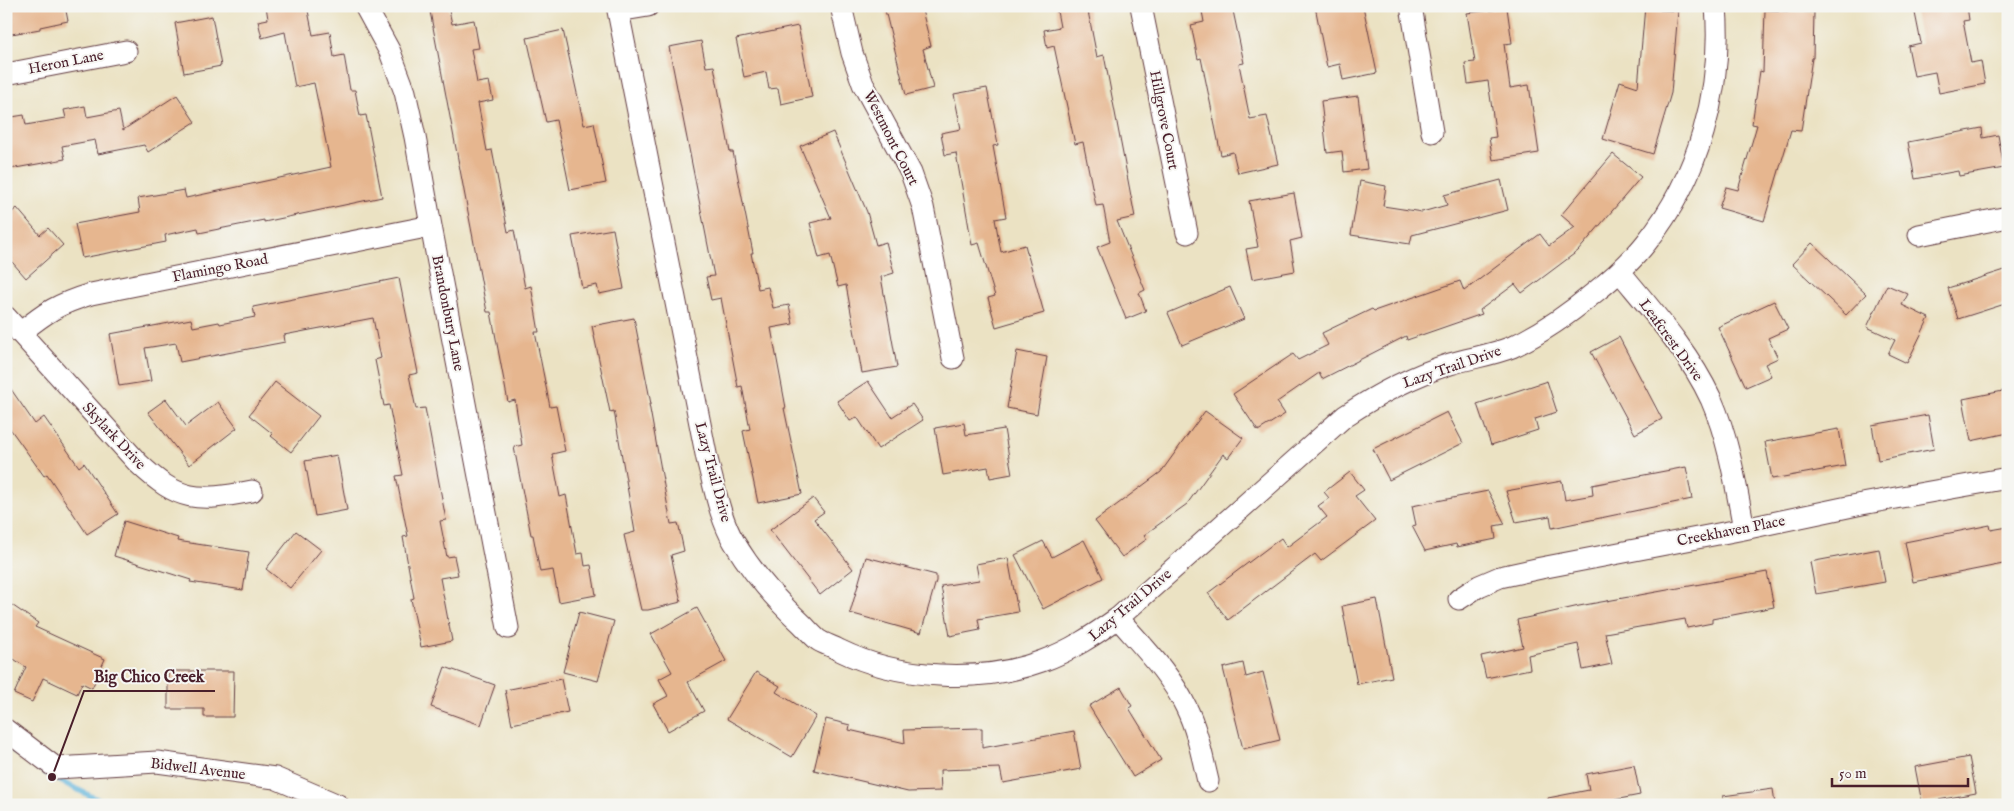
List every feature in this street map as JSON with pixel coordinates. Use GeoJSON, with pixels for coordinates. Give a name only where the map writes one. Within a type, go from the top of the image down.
{"type":"FeatureCollection","features":[{"type":"Feature","properties":{"kind":"street","name":"Brandonbury Lane"},"geometry":{"type":"LineString","coordinates":[[365,6],[390,52],[405,92],[508,628]]}},
{"type":"Feature","properties":{"kind":"street","name":"Lazy Trail Drive"},"geometry":{"type":"LineString","coordinates":[[648,6],[618,11],[708,459],[719,503],[733,541],[758,576],[785,608],[819,640],[859,660],[906,672],[955,675],[998,672],[1042,662],[1086,642],[1118,618],[1345,416],[1378,394],[1419,375],[1511,347],[1543,330],[1580,305],[1620,272],[1646,244],[1668,211],[1690,170],[1706,125],[1715,77],[1718,31],[1716,6]]}},
{"type":"Feature","properties":{"kind":"street","name":"Westmont Court"},"geometry":{"type":"LineString","coordinates":[[841,6],[852,53],[863,84],[907,165],[923,207],[953,358]]}},
{"type":"Feature","properties":{"kind":"street","name":"Hillgrove Court"},"geometry":{"type":"LineString","coordinates":[[1141,6],[1187,233]]}},
{"type":"Feature","properties":{"kind":"street"},"geometry":{"type":"LineString","coordinates":[[1411,6],[1432,132]]}},
{"type":"Feature","properties":{"kind":"street","name":"Heron Lane"},"geometry":{"type":"LineString","coordinates":[[6,74],[126,51]]}},
{"type":"Feature","properties":{"kind":"street"},"geometry":{"type":"LineString","coordinates":[[1919,235],[2008,217]]}},
{"type":"Feature","properties":{"kind":"street","name":"Flamingo Road"},"geometry":{"type":"LineString","coordinates":[[20,333],[44,313],[66,302],[91,294],[430,226]]}},
{"type":"Feature","properties":{"kind":"street","name":"Leafcrest Drive"},"geometry":{"type":"LineString","coordinates":[[1620,272],[1676,342],[1695,369],[1711,400],[1725,437],[1744,529]]}},
{"type":"Feature","properties":{"kind":"street","name":"Skylark Drive"},"geometry":{"type":"LineString","coordinates":[[6,317],[131,456],[157,481],[176,493],[198,498],[252,491]]}},
{"type":"Feature","properties":{"kind":"street","name":"Creekhaven Place"},"geometry":{"type":"LineString","coordinates":[[1459,599],[1479,586],[1500,577],[1862,504],[2008,478]]}},
{"type":"Feature","properties":{"kind":"street"},"geometry":{"type":"LineString","coordinates":[[1118,618],[1172,681],[1187,708],[1198,740],[1208,781]]}},
{"type":"Feature","properties":{"kind":"street","name":"Bidwell Avenue"},"geometry":{"type":"LineString","coordinates":[[6,730],[56,768],[157,762],[275,778],[338,805]]}},
{"type":"Feature","properties":{"kind":"building"},"geometry":{"type":"Polygon","coordinates":[[[6,6],[65,6],[68,21],[40,27],[40,29],[6,35],[6,6]]]}},
{"type":"Feature","properties":{"kind":"building"},"geometry":{"type":"Polygon","coordinates":[[[266,6],[307,6],[313,35],[330,32],[334,57],[344,55],[350,90],[355,90],[360,116],[366,115],[382,197],[264,222],[264,220],[199,233],[198,228],[165,235],[166,242],[82,258],[75,224],[140,212],[138,198],[184,190],[186,198],[331,167],[314,83],[295,87],[285,32],[262,38],[258,21],[268,19],[266,6]]]}},
{"type":"Feature","properties":{"kind":"building"},"geometry":{"type":"Polygon","coordinates":[[[429,6],[448,6],[452,24],[474,20],[479,48],[471,49],[477,83],[489,81],[493,100],[478,103],[487,151],[492,150],[508,232],[514,230],[525,288],[531,286],[539,332],[535,332],[550,407],[556,406],[565,451],[552,454],[560,497],[566,495],[577,554],[583,553],[585,566],[591,565],[596,595],[559,602],[553,570],[540,572],[514,447],[522,445],[515,400],[508,402],[491,312],[487,312],[429,6]]]}},
{"type":"Feature","properties":{"kind":"building"},"geometry":{"type":"Polygon","coordinates":[[[884,6],[921,6],[931,46],[923,49],[933,88],[906,95],[884,6]]]}},
{"type":"Feature","properties":{"kind":"building"},"geometry":{"type":"Polygon","coordinates":[[[1056,6],[1087,6],[1097,57],[1104,55],[1135,217],[1117,221],[1145,290],[1139,293],[1146,311],[1126,319],[1097,247],[1110,242],[1103,205],[1096,206],[1083,142],[1075,144],[1054,46],[1047,48],[1044,30],[1060,27],[1056,6]]]}},
{"type":"Feature","properties":{"kind":"building"},"geometry":{"type":"Polygon","coordinates":[[[1201,6],[1232,6],[1244,63],[1239,64],[1250,119],[1267,116],[1278,164],[1238,173],[1233,152],[1221,155],[1201,58],[1198,59],[1191,25],[1204,22],[1201,6]]]}},
{"type":"Feature","properties":{"kind":"building"},"geometry":{"type":"Polygon","coordinates":[[[1315,6],[1363,6],[1377,73],[1343,80],[1340,64],[1327,67],[1315,6]]]}},
{"type":"Feature","properties":{"kind":"building"},"geometry":{"type":"Polygon","coordinates":[[[1645,6],[1660,6],[1660,10],[1678,11],[1671,93],[1653,154],[1603,139],[1620,81],[1638,87],[1645,6]]]}},
{"type":"Feature","properties":{"kind":"building"},"geometry":{"type":"Polygon","coordinates":[[[1924,6],[1967,6],[1969,20],[1963,21],[1971,63],[1981,61],[1985,84],[1939,93],[1935,72],[1914,76],[1908,46],[1921,43],[1914,8],[1924,6]]]}},
{"type":"Feature","properties":{"kind":"building"},"geometry":{"type":"Polygon","coordinates":[[[1507,8],[1512,43],[1504,44],[1510,88],[1529,85],[1539,153],[1493,160],[1489,138],[1496,137],[1488,81],[1468,84],[1465,63],[1475,62],[1467,13],[1507,8]]]}},
{"type":"Feature","properties":{"kind":"building"},"geometry":{"type":"Polygon","coordinates":[[[1765,10],[1814,12],[1813,58],[1801,131],[1791,130],[1764,221],[1719,208],[1726,187],[1738,190],[1757,125],[1752,124],[1760,71],[1763,72],[1765,10]]]}},
{"type":"Feature","properties":{"kind":"building"},"geometry":{"type":"Polygon","coordinates":[[[212,16],[221,66],[184,73],[175,23],[212,16]]]}},
{"type":"Feature","properties":{"kind":"building"},"geometry":{"type":"Polygon","coordinates":[[[798,26],[812,97],[781,104],[778,88],[769,89],[766,72],[744,77],[736,39],[798,26]]]}},
{"type":"Feature","properties":{"kind":"building"},"geometry":{"type":"Polygon","coordinates":[[[563,30],[584,125],[594,123],[606,183],[570,190],[556,120],[546,122],[527,38],[563,30]]]}},
{"type":"Feature","properties":{"kind":"building"},"geometry":{"type":"Polygon","coordinates":[[[701,41],[706,67],[714,66],[730,152],[733,152],[753,253],[751,253],[758,289],[768,287],[773,308],[789,305],[793,324],[771,328],[786,408],[784,408],[802,494],[758,503],[743,431],[750,429],[742,386],[738,387],[721,298],[711,300],[706,277],[714,276],[669,47],[701,41]]]}},
{"type":"Feature","properties":{"kind":"building"},"geometry":{"type":"Polygon","coordinates":[[[987,88],[998,145],[993,146],[1006,217],[995,219],[1001,252],[1025,245],[1044,313],[996,327],[988,298],[995,296],[979,243],[972,245],[956,153],[945,155],[941,133],[961,129],[954,94],[987,88]]]}},
{"type":"Feature","properties":{"kind":"building"},"geometry":{"type":"Polygon","coordinates":[[[177,95],[195,122],[148,152],[144,145],[98,154],[95,140],[62,146],[65,159],[10,169],[6,150],[6,118],[24,115],[26,125],[66,118],[64,110],[85,106],[87,117],[119,111],[123,130],[177,95]]]}},
{"type":"Feature","properties":{"kind":"building"},"geometry":{"type":"Polygon","coordinates":[[[1358,96],[1367,169],[1344,172],[1342,151],[1327,153],[1321,101],[1358,96]]]}},
{"type":"Feature","properties":{"kind":"building"},"geometry":{"type":"Polygon","coordinates":[[[1982,128],[1983,138],[1998,135],[2004,168],[1959,176],[1958,171],[1915,179],[1908,142],[1982,128]]]}},
{"type":"Feature","properties":{"kind":"building"},"geometry":{"type":"Polygon","coordinates":[[[833,132],[867,212],[876,245],[886,242],[894,273],[881,277],[897,367],[862,373],[846,285],[838,287],[830,255],[819,258],[810,223],[831,218],[800,146],[833,132]]]}},
{"type":"Feature","properties":{"kind":"building"},"geometry":{"type":"Polygon","coordinates":[[[1613,154],[1641,177],[1578,251],[1522,293],[1515,284],[1480,310],[1482,314],[1407,340],[1406,336],[1322,379],[1319,373],[1277,402],[1285,414],[1258,431],[1233,394],[1293,354],[1298,360],[1328,345],[1322,333],[1372,309],[1374,311],[1460,281],[1464,291],[1540,234],[1549,246],[1575,227],[1561,215],[1613,154]]]}},
{"type":"Feature","properties":{"kind":"building"},"geometry":{"type":"Polygon","coordinates":[[[1501,180],[1508,210],[1412,235],[1410,244],[1351,235],[1360,181],[1386,186],[1383,206],[1422,212],[1447,205],[1444,195],[1501,180]]]}},
{"type":"Feature","properties":{"kind":"building"},"geometry":{"type":"Polygon","coordinates":[[[1294,193],[1302,238],[1290,241],[1295,271],[1252,279],[1246,249],[1258,247],[1249,201],[1294,193]]]}},
{"type":"Feature","properties":{"kind":"building"},"geometry":{"type":"Polygon","coordinates":[[[17,208],[40,235],[48,228],[63,245],[26,278],[6,255],[6,217],[17,208]]]}},
{"type":"Feature","properties":{"kind":"building"},"geometry":{"type":"Polygon","coordinates":[[[613,229],[624,289],[599,294],[597,285],[582,288],[572,236],[613,229]]]}},
{"type":"Feature","properties":{"kind":"building"},"geometry":{"type":"Polygon","coordinates":[[[1812,243],[1866,294],[1846,315],[1792,264],[1812,243]]]}},
{"type":"Feature","properties":{"kind":"building"},"geometry":{"type":"Polygon","coordinates":[[[2008,269],[2008,303],[1958,319],[1948,288],[2008,269]]]}},
{"type":"Feature","properties":{"kind":"building"},"geometry":{"type":"Polygon","coordinates":[[[399,278],[418,373],[409,375],[416,409],[425,408],[446,520],[440,521],[447,557],[454,556],[458,575],[440,578],[452,641],[421,647],[411,599],[414,598],[403,537],[408,536],[396,476],[403,475],[389,405],[384,406],[375,360],[381,358],[373,318],[284,335],[285,342],[180,362],[176,343],[145,348],[151,381],[119,386],[110,334],[191,319],[193,327],[219,322],[220,324],[255,317],[253,307],[399,278]]]}},
{"type":"Feature","properties":{"kind":"building"},"geometry":{"type":"Polygon","coordinates":[[[1887,285],[1908,294],[1902,305],[1929,318],[1907,363],[1888,354],[1895,340],[1867,327],[1887,285]]]}},
{"type":"Feature","properties":{"kind":"building"},"geometry":{"type":"Polygon","coordinates":[[[1230,287],[1244,319],[1182,345],[1168,313],[1230,287]]]}},
{"type":"Feature","properties":{"kind":"building"},"geometry":{"type":"Polygon","coordinates":[[[1774,301],[1788,329],[1768,338],[1778,358],[1765,364],[1771,376],[1746,387],[1718,327],[1774,301]]]}},
{"type":"Feature","properties":{"kind":"building"},"geometry":{"type":"Polygon","coordinates":[[[634,318],[651,404],[649,404],[671,524],[678,523],[684,551],[671,555],[681,602],[648,610],[641,610],[624,535],[635,532],[614,411],[610,412],[592,326],[634,318]]]}},
{"type":"Feature","properties":{"kind":"building"},"geometry":{"type":"Polygon","coordinates":[[[1619,337],[1662,419],[1635,434],[1591,352],[1619,337]]]}},
{"type":"Feature","properties":{"kind":"building"},"geometry":{"type":"Polygon","coordinates":[[[1017,351],[1047,357],[1037,414],[1007,408],[1017,351]]]}},
{"type":"Feature","properties":{"kind":"building"},"geometry":{"type":"Polygon","coordinates":[[[868,381],[892,417],[912,404],[923,420],[878,449],[857,417],[850,421],[837,401],[868,381]]]}},
{"type":"Feature","properties":{"kind":"building"},"geometry":{"type":"Polygon","coordinates":[[[1547,381],[1557,412],[1535,419],[1538,430],[1491,445],[1477,404],[1547,381]]]}},
{"type":"Feature","properties":{"kind":"building"},"geometry":{"type":"Polygon","coordinates":[[[6,382],[35,424],[44,417],[79,467],[84,463],[118,514],[87,534],[47,474],[44,476],[6,423],[6,382]]]}},
{"type":"Feature","properties":{"kind":"building"},"geometry":{"type":"Polygon","coordinates":[[[275,382],[319,416],[291,452],[271,436],[273,434],[249,415],[275,382]]]}},
{"type":"Feature","properties":{"kind":"building"},"geometry":{"type":"Polygon","coordinates":[[[2008,390],[2008,433],[1971,441],[1963,399],[2008,390]]]}},
{"type":"Feature","properties":{"kind":"building"},"geometry":{"type":"Polygon","coordinates":[[[166,399],[186,426],[218,402],[237,428],[189,465],[148,412],[166,399]]]}},
{"type":"Feature","properties":{"kind":"building"},"geometry":{"type":"Polygon","coordinates":[[[1205,411],[1243,438],[1228,458],[1223,454],[1187,504],[1144,535],[1147,539],[1122,557],[1095,521],[1161,472],[1205,411]]]}},
{"type":"Feature","properties":{"kind":"building"},"geometry":{"type":"Polygon","coordinates":[[[1447,412],[1463,443],[1389,480],[1373,449],[1447,412]]]}},
{"type":"Feature","properties":{"kind":"building"},"geometry":{"type":"Polygon","coordinates":[[[1928,415],[1934,449],[1878,460],[1872,425],[1928,415]]]}},
{"type":"Feature","properties":{"kind":"building"},"geometry":{"type":"Polygon","coordinates":[[[964,423],[966,435],[1004,429],[1012,474],[990,478],[988,467],[943,475],[935,428],[964,423]]]}},
{"type":"Feature","properties":{"kind":"building"},"geometry":{"type":"Polygon","coordinates":[[[1839,429],[1845,466],[1772,479],[1765,442],[1839,429]]]}},
{"type":"Feature","properties":{"kind":"building"},"geometry":{"type":"Polygon","coordinates":[[[337,455],[347,510],[315,516],[305,461],[337,455]]]}},
{"type":"Feature","properties":{"kind":"building"},"geometry":{"type":"Polygon","coordinates":[[[1686,467],[1692,499],[1552,528],[1550,516],[1516,522],[1506,491],[1562,481],[1565,500],[1593,495],[1592,485],[1686,467]]]}},
{"type":"Feature","properties":{"kind":"building"},"geometry":{"type":"Polygon","coordinates":[[[1350,472],[1364,490],[1355,496],[1375,521],[1321,561],[1315,554],[1228,620],[1208,593],[1281,538],[1287,547],[1327,517],[1318,506],[1329,498],[1324,492],[1350,472]]]}},
{"type":"Feature","properties":{"kind":"building"},"geometry":{"type":"Polygon","coordinates":[[[1488,491],[1505,524],[1494,526],[1496,539],[1457,547],[1456,544],[1425,551],[1412,526],[1416,525],[1412,506],[1488,491]]]}},
{"type":"Feature","properties":{"kind":"building"},"geometry":{"type":"Polygon","coordinates":[[[813,498],[824,512],[814,519],[853,569],[820,595],[770,530],[813,498]]]}},
{"type":"Feature","properties":{"kind":"building"},"geometry":{"type":"Polygon","coordinates":[[[124,521],[178,538],[177,541],[249,552],[243,590],[190,582],[191,580],[114,556],[124,521]]]}},
{"type":"Feature","properties":{"kind":"building"},"geometry":{"type":"Polygon","coordinates":[[[1990,525],[1991,530],[2008,527],[2008,563],[1913,582],[1905,542],[1990,525]]]}},
{"type":"Feature","properties":{"kind":"building"},"geometry":{"type":"Polygon","coordinates":[[[296,531],[321,550],[290,588],[266,569],[296,531]]]}},
{"type":"Feature","properties":{"kind":"building"},"geometry":{"type":"Polygon","coordinates":[[[1084,540],[1103,578],[1043,609],[1015,555],[1043,541],[1052,557],[1084,540]]]}},
{"type":"Feature","properties":{"kind":"building"},"geometry":{"type":"Polygon","coordinates":[[[1879,549],[1885,582],[1816,594],[1810,562],[1879,549]]]}},
{"type":"Feature","properties":{"kind":"building"},"geometry":{"type":"Polygon","coordinates":[[[866,557],[936,575],[936,581],[921,633],[850,613],[866,557]]]}},
{"type":"Feature","properties":{"kind":"building"},"geometry":{"type":"Polygon","coordinates":[[[1008,558],[1018,612],[978,619],[980,630],[950,636],[941,586],[979,580],[976,564],[1008,558]]]}},
{"type":"Feature","properties":{"kind":"building"},"geometry":{"type":"Polygon","coordinates":[[[1767,572],[1774,607],[1712,619],[1712,623],[1687,628],[1685,619],[1605,633],[1612,664],[1583,670],[1578,644],[1528,655],[1530,669],[1486,678],[1481,656],[1523,647],[1517,620],[1579,606],[1767,572]]]}},
{"type":"Feature","properties":{"kind":"building"},"geometry":{"type":"Polygon","coordinates":[[[1377,599],[1392,677],[1357,684],[1342,606],[1377,599]]]}},
{"type":"Feature","properties":{"kind":"building"},"geometry":{"type":"Polygon","coordinates":[[[6,601],[38,623],[35,627],[105,659],[92,688],[82,683],[77,694],[43,678],[32,702],[14,694],[26,667],[6,654],[6,601]]]}},
{"type":"Feature","properties":{"kind":"building"},"geometry":{"type":"Polygon","coordinates":[[[697,608],[726,661],[688,682],[704,711],[668,731],[653,704],[668,696],[659,679],[672,672],[651,634],[697,608]]]}},
{"type":"Feature","properties":{"kind":"building"},"geometry":{"type":"Polygon","coordinates":[[[579,612],[614,621],[598,681],[563,672],[579,612]]]}},
{"type":"Feature","properties":{"kind":"building"},"geometry":{"type":"Polygon","coordinates":[[[1243,663],[1246,677],[1263,672],[1280,740],[1243,749],[1223,668],[1243,663]]]}},
{"type":"Feature","properties":{"kind":"building"},"geometry":{"type":"Polygon","coordinates":[[[445,667],[495,685],[481,725],[431,707],[445,667]]]}},
{"type":"Feature","properties":{"kind":"building"},"geometry":{"type":"Polygon","coordinates":[[[168,671],[234,671],[233,717],[204,717],[204,709],[168,709],[168,671]]]}},
{"type":"Feature","properties":{"kind":"building"},"geometry":{"type":"Polygon","coordinates":[[[756,672],[780,686],[776,692],[816,716],[792,757],[727,719],[756,672]]]}},
{"type":"Feature","properties":{"kind":"building"},"geometry":{"type":"Polygon","coordinates":[[[561,679],[568,712],[512,724],[505,690],[561,679]]]}},
{"type":"Feature","properties":{"kind":"building"},"geometry":{"type":"Polygon","coordinates":[[[1121,687],[1132,706],[1129,708],[1161,760],[1133,777],[1089,706],[1121,687]]]}},
{"type":"Feature","properties":{"kind":"building"},"geometry":{"type":"Polygon","coordinates":[[[826,719],[850,725],[849,730],[905,743],[904,730],[982,728],[982,748],[1074,731],[1081,769],[1003,783],[1000,768],[940,770],[941,791],[908,792],[814,770],[826,719]]]}},
{"type":"Feature","properties":{"kind":"building"},"geometry":{"type":"Polygon","coordinates":[[[1969,757],[1976,793],[1922,803],[1915,767],[1969,757]]]}},
{"type":"Feature","properties":{"kind":"building"},"geometry":{"type":"Polygon","coordinates":[[[1634,765],[1640,795],[1614,800],[1615,805],[1549,805],[1548,798],[1589,790],[1586,774],[1634,765]]]}},
{"type":"Feature","properties":{"kind":"building"},"geometry":{"type":"Polygon","coordinates":[[[1773,789],[1775,805],[1724,805],[1723,796],[1773,789]]]}},
{"type":"Feature","properties":{"kind":"waterway"},"geometry":{"type":"LineString","coordinates":[[6,745],[52,777],[109,805]]}},
{"type":"Feature","properties":{"kind":"place","name":"Big Chico Creek"},"geometry":{"type":"Point","coordinates":[52,777]}}]}
